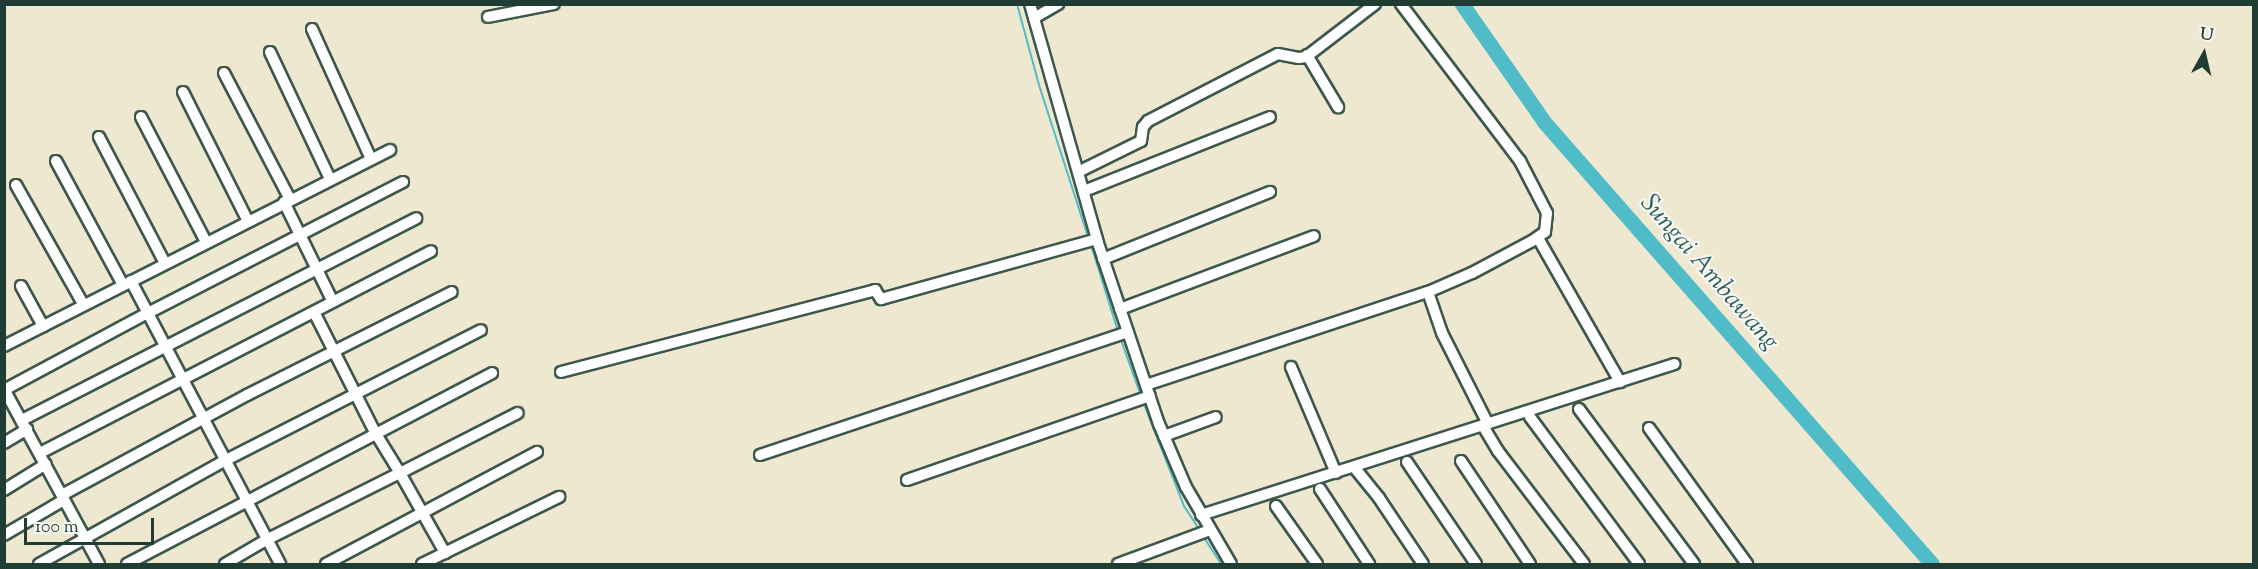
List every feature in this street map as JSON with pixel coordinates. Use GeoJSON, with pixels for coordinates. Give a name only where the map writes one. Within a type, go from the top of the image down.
{"type":"FeatureCollection","features":[{"type":"Feature","properties":{"kind":"street"},"geometry":{"type":"LineString","coordinates":[[488,17],[554,4]]}},
{"type":"Feature","properties":{"kind":"street"},"geometry":{"type":"LineString","coordinates":[[1030,4],[1103,259],[1164,436],[1201,515],[1231,564]]}},
{"type":"Feature","properties":{"kind":"street"},"geometry":{"type":"LineString","coordinates":[[1034,18],[1058,4]]}},
{"type":"Feature","properties":{"kind":"street"},"geometry":{"type":"LineString","coordinates":[[1078,172],[1141,141],[1143,127],[1148,122],[1278,54],[1299,58],[1308,56],[1375,4]]}},
{"type":"Feature","properties":{"kind":"street"},"geometry":{"type":"LineString","coordinates":[[907,480],[1148,390],[1428,292],[1538,238],[1547,226],[1547,213],[1520,160],[1401,4]]}},
{"type":"Feature","properties":{"kind":"street"},"geometry":{"type":"LineString","coordinates":[[312,29],[371,159]]}},
{"type":"Feature","properties":{"kind":"street"},"geometry":{"type":"LineString","coordinates":[[270,52],[330,179]]}},
{"type":"Feature","properties":{"kind":"street"},"geometry":{"type":"LineString","coordinates":[[1308,56],[1338,107]]}},
{"type":"Feature","properties":{"kind":"street"},"geometry":{"type":"LineString","coordinates":[[224,73],[287,200],[300,234],[333,302]]}},
{"type":"Feature","properties":{"kind":"street"},"geometry":{"type":"LineString","coordinates":[[183,92],[248,221]]}},
{"type":"Feature","properties":{"kind":"street"},"geometry":{"type":"LineString","coordinates":[[141,117],[206,242]]}},
{"type":"Feature","properties":{"kind":"street"},"geometry":{"type":"LineString","coordinates":[[1084,191],[1270,117]]}},
{"type":"Feature","properties":{"kind":"street"},"geometry":{"type":"LineString","coordinates":[[99,137],[165,263]]}},
{"type":"Feature","properties":{"kind":"street"},"geometry":{"type":"LineString","coordinates":[[4,346],[287,200],[390,150]]}},
{"type":"Feature","properties":{"kind":"street"},"geometry":{"type":"LineString","coordinates":[[56,161],[146,314],[280,564]]}},
{"type":"Feature","properties":{"kind":"street"},"geometry":{"type":"LineString","coordinates":[[99,564],[5,390],[146,314],[403,182]]}},
{"type":"Feature","properties":{"kind":"street"},"geometry":{"type":"LineString","coordinates":[[16,185],[83,304]]}},
{"type":"Feature","properties":{"kind":"street"},"geometry":{"type":"LineString","coordinates":[[1103,259],[1270,192]]}},
{"type":"Feature","properties":{"kind":"street"},"geometry":{"type":"LineString","coordinates":[[4,443],[24,424],[163,346],[416,218]]}},
{"type":"Feature","properties":{"kind":"street"},"geometry":{"type":"LineString","coordinates":[[1120,309],[1314,236]]}},
{"type":"Feature","properties":{"kind":"street"},"geometry":{"type":"LineString","coordinates":[[1538,238],[1620,382]]}},
{"type":"Feature","properties":{"kind":"street"},"geometry":{"type":"LineString","coordinates":[[561,372],[874,290],[881,298],[1097,239]]}},
{"type":"Feature","properties":{"kind":"street"},"geometry":{"type":"LineString","coordinates":[[40,453],[431,251]]}},
{"type":"Feature","properties":{"kind":"street"},"geometry":{"type":"LineString","coordinates":[[21,286],[43,326]]}},
{"type":"Feature","properties":{"kind":"street"},"geometry":{"type":"LineString","coordinates":[[4,535],[63,497],[202,419],[452,292]]}},
{"type":"Feature","properties":{"kind":"street"},"geometry":{"type":"LineString","coordinates":[[1428,292],[1442,333],[1498,451],[1584,564]]}},
{"type":"Feature","properties":{"kind":"street"},"geometry":{"type":"LineString","coordinates":[[314,312],[376,434],[446,552]]}},
{"type":"Feature","properties":{"kind":"street"},"geometry":{"type":"LineString","coordinates":[[39,564],[226,460],[482,330]]}},
{"type":"Feature","properties":{"kind":"street"},"geometry":{"type":"LineString","coordinates":[[760,455],[1128,332]]}},
{"type":"Feature","properties":{"kind":"street"},"geometry":{"type":"LineString","coordinates":[[1201,515],[1675,364]]}},
{"type":"Feature","properties":{"kind":"street"},"geometry":{"type":"LineString","coordinates":[[1291,368],[1336,473]]}},
{"type":"Feature","properties":{"kind":"street"},"geometry":{"type":"LineString","coordinates":[[127,564],[492,373]]}},
{"type":"Feature","properties":{"kind":"street"},"geometry":{"type":"LineString","coordinates":[[1579,409],[1694,564]]}},
{"type":"Feature","properties":{"kind":"street"},"geometry":{"type":"LineString","coordinates":[[225,564],[266,540],[518,413]]}},
{"type":"Feature","properties":{"kind":"street"},"geometry":{"type":"LineString","coordinates":[[1164,436],[1216,417]]}},
{"type":"Feature","properties":{"kind":"street"},"geometry":{"type":"LineString","coordinates":[[1530,417],[1639,564]]}},
{"type":"Feature","properties":{"kind":"street"},"geometry":{"type":"LineString","coordinates":[[1649,428],[1747,564]]}},
{"type":"Feature","properties":{"kind":"street"},"geometry":{"type":"LineString","coordinates":[[327,564],[537,453]]}},
{"type":"Feature","properties":{"kind":"street"},"geometry":{"type":"LineString","coordinates":[[1461,461],[1530,564]]}},
{"type":"Feature","properties":{"kind":"street"},"geometry":{"type":"LineString","coordinates":[[1407,462],[1476,564]]}},
{"type":"Feature","properties":{"kind":"street"},"geometry":{"type":"LineString","coordinates":[[4,490],[46,464]]}},
{"type":"Feature","properties":{"kind":"street"},"geometry":{"type":"LineString","coordinates":[[1354,467],[1379,498],[1423,564]]}},
{"type":"Feature","properties":{"kind":"street"},"geometry":{"type":"LineString","coordinates":[[1320,489],[1369,564]]}},
{"type":"Feature","properties":{"kind":"street"},"geometry":{"type":"LineString","coordinates":[[422,564],[558,497]]}},
{"type":"Feature","properties":{"kind":"street"},"geometry":{"type":"LineString","coordinates":[[1276,506],[1317,564]]}},
{"type":"Feature","properties":{"kind":"street"},"geometry":{"type":"LineString","coordinates":[[1118,564],[1210,530]]}},
{"type":"Feature","properties":{"kind":"waterway"},"geometry":{"type":"LineString","coordinates":[[1017,4],[1039,85],[1088,237]]}},
{"type":"Feature","properties":{"kind":"waterway","name":"Sungai Ambawang"},"geometry":{"type":"LineString","coordinates":[[1462,4],[1545,123],[1932,564]]}},
{"type":"Feature","properties":{"kind":"waterway"},"geometry":{"type":"LineString","coordinates":[[1091,245],[1118,331]]}},
{"type":"Feature","properties":{"kind":"waterway"},"geometry":{"type":"LineString","coordinates":[[1121,340],[1141,396]]}},
{"type":"Feature","properties":{"kind":"waterway"},"geometry":{"type":"LineString","coordinates":[[1143,402],[1184,506],[1200,531]]}},
{"type":"Feature","properties":{"kind":"waterway"},"geometry":{"type":"LineString","coordinates":[[1203,536],[1221,564]]}}]}
